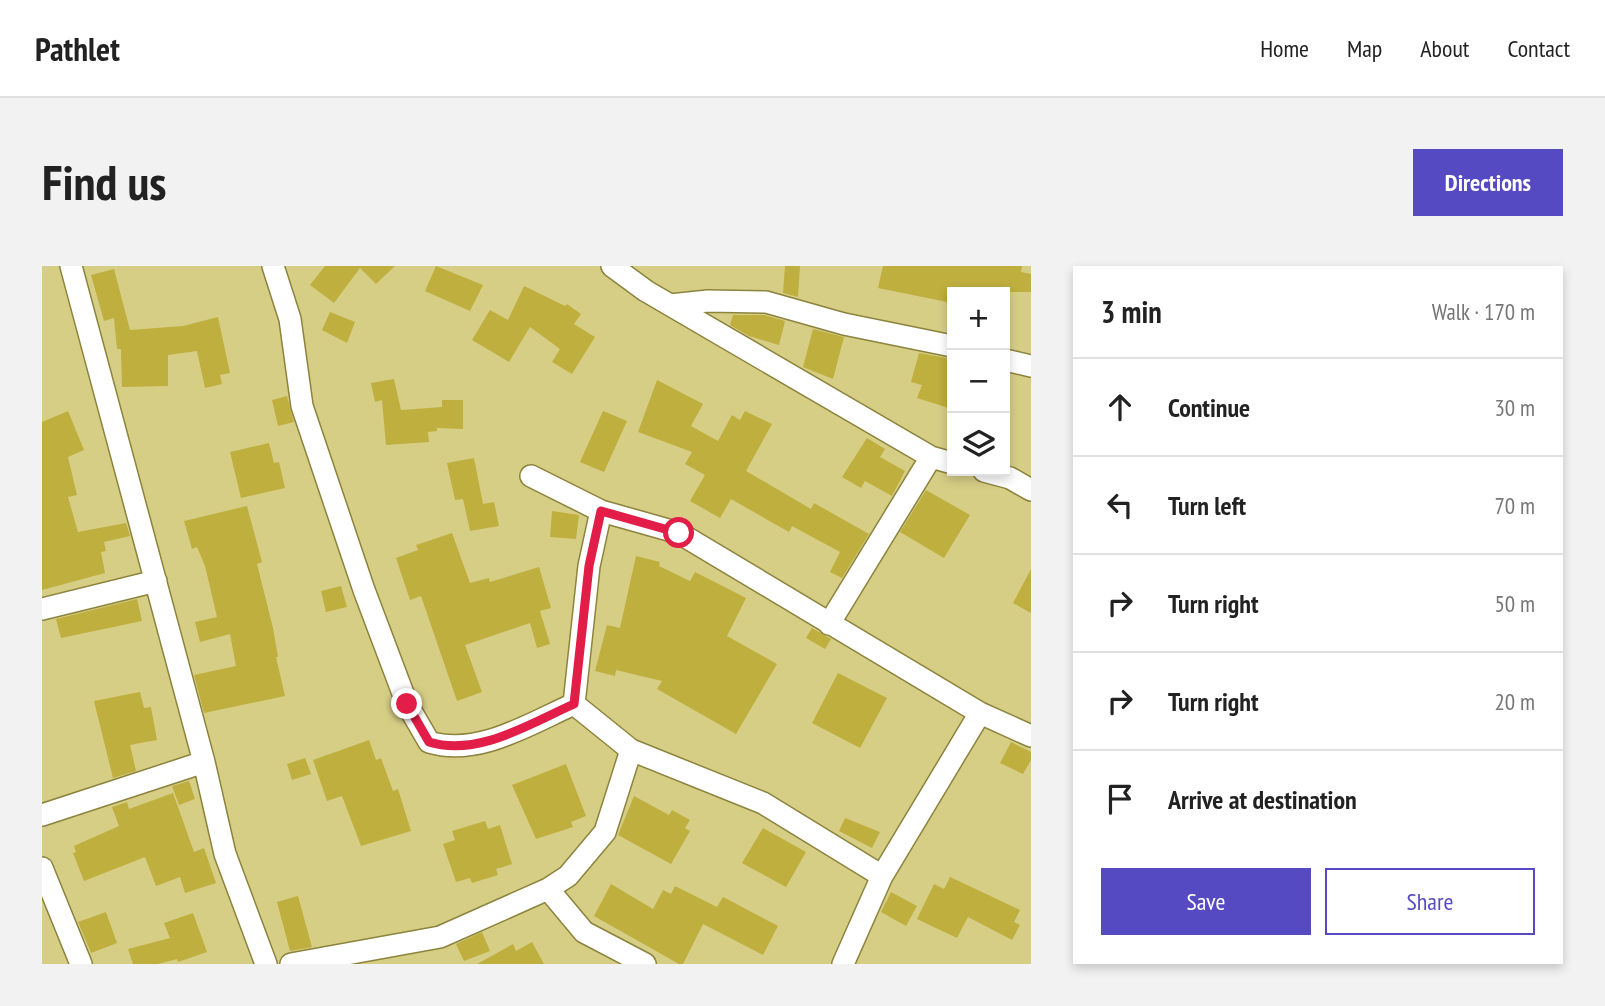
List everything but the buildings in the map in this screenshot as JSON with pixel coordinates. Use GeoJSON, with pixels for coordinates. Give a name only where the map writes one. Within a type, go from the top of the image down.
{"type":"FeatureCollection","features":[{"type":"Feature","properties":{"kind":"street"},"geometry":{"type":"LineString","coordinates":[[71,266],[204,762],[225,853],[266,964]]}},
{"type":"Feature","properties":{"kind":"street"},"geometry":{"type":"LineString","coordinates":[[272,266],[290,319],[302,406],[407,704],[429,742],[449,748],[487,742],[574,704]]}},
{"type":"Feature","properties":{"kind":"street"},"geometry":{"type":"LineString","coordinates":[[612,266],[670,305],[931,457],[947,462]]}},
{"type":"Feature","properties":{"kind":"street"},"geometry":{"type":"LineString","coordinates":[[670,305],[708,301],[766,302],[844,324],[947,345]]}},
{"type":"Feature","properties":{"kind":"street"},"geometry":{"type":"LineString","coordinates":[[1010,361],[1031,366]]}},
{"type":"Feature","properties":{"kind":"street"},"geometry":{"type":"LineString","coordinates":[[829,624],[931,457]]}},
{"type":"Feature","properties":{"kind":"street"},"geometry":{"type":"LineString","coordinates":[[531,475],[601,511],[679,533],[979,713],[1031,736]]}},
{"type":"Feature","properties":{"kind":"street"},"geometry":{"type":"LineString","coordinates":[[1003,476],[1031,490]]}},
{"type":"Feature","properties":{"kind":"street"},"geometry":{"type":"LineString","coordinates":[[574,704],[589,566],[601,511]]}},
{"type":"Feature","properties":{"kind":"street"},"geometry":{"type":"LineString","coordinates":[[42,609],[156,581]]}},
{"type":"Feature","properties":{"kind":"street"},"geometry":{"type":"LineString","coordinates":[[574,704],[631,750],[763,803],[882,876]]}},
{"type":"Feature","properties":{"kind":"street"},"geometry":{"type":"LineString","coordinates":[[843,964],[882,876],[979,713]]}},
{"type":"Feature","properties":{"kind":"street"},"geometry":{"type":"LineString","coordinates":[[291,964],[440,937],[548,889],[568,876],[605,832],[631,750]]}},
{"type":"Feature","properties":{"kind":"street"},"geometry":{"type":"LineString","coordinates":[[42,816],[204,762]]}},
{"type":"Feature","properties":{"kind":"street"},"geometry":{"type":"LineString","coordinates":[[42,868],[81,964]]}},
{"type":"Feature","properties":{"kind":"street"},"geometry":{"type":"LineString","coordinates":[[548,889],[584,932],[645,964]]}},
{"type":"Feature","properties":{"kind":"route"},"geometry":{"type":"LineString","coordinates":[[407,704],[429,742],[449,748],[487,742],[574,704],[589,566],[601,511],[679,533]]}}]}
